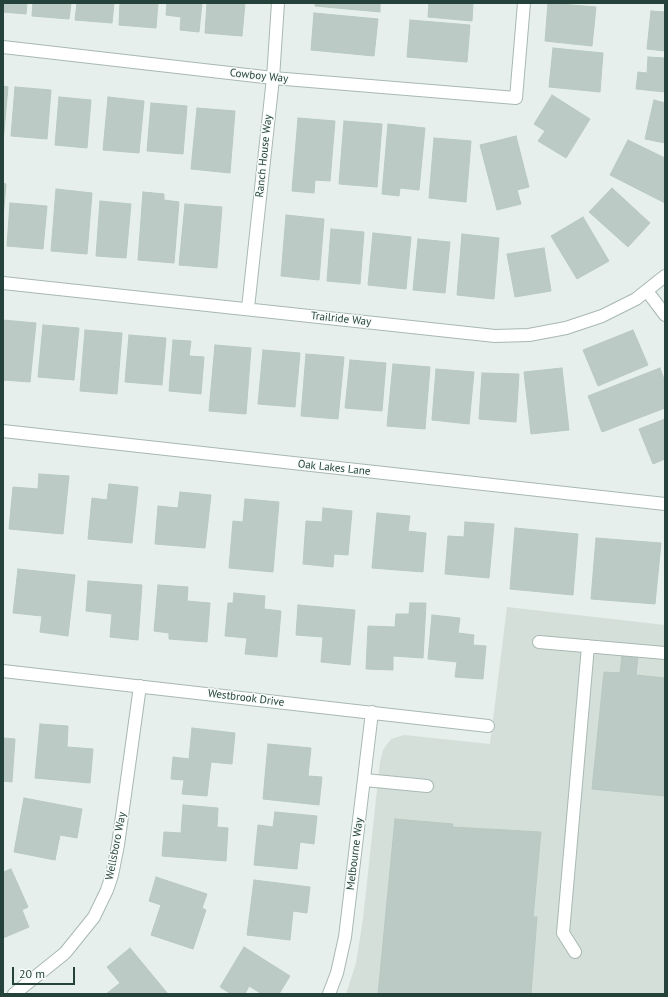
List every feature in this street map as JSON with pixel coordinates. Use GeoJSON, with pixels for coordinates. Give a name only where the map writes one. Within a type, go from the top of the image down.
{"type":"FeatureCollection","features":[{"type":"Feature","properties":{"kind":"street","name":"Ranch House Way"},"geometry":{"type":"LineString","coordinates":[[248,308],[273,78],[278,3]]}},
{"type":"Feature","properties":{"kind":"street","name":"Cowboy Way"},"geometry":{"type":"LineString","coordinates":[[3,47],[273,78],[516,98],[524,3]]}},
{"type":"Feature","properties":{"kind":"street","name":"Trailride Way"},"geometry":{"type":"LineString","coordinates":[[3,283],[248,308],[495,336],[529,335],[566,328],[602,316],[636,299],[665,276]]}},
{"type":"Feature","properties":{"kind":"street"},"geometry":{"type":"LineString","coordinates":[[646,291],[665,315]]}},
{"type":"Feature","properties":{"kind":"street","name":"Oak Lakes Lane"},"geometry":{"type":"LineString","coordinates":[[3,431],[665,504]]}},
{"type":"Feature","properties":{"kind":"street"},"geometry":{"type":"LineString","coordinates":[[539,642],[665,653]]}},
{"type":"Feature","properties":{"kind":"street"},"geometry":{"type":"LineString","coordinates":[[575,952],[563,933],[588,646]]}},
{"type":"Feature","properties":{"kind":"street","name":"Westbrook Drive"},"geometry":{"type":"LineString","coordinates":[[3,671],[488,726]]}},
{"type":"Feature","properties":{"kind":"street","name":"Wellsboro Way"},"geometry":{"type":"LineString","coordinates":[[14,994],[65,953],[94,917],[107,890],[112,876],[118,845],[140,686]]}},
{"type":"Feature","properties":{"kind":"street","name":"Melbourne Way"},"geometry":{"type":"LineString","coordinates":[[329,994],[342,955],[365,780],[372,712]]}},
{"type":"Feature","properties":{"kind":"street"},"geometry":{"type":"LineString","coordinates":[[365,780],[427,786]]}},
{"type":"Feature","properties":{"kind":"shaded area"},"geometry":{"type":"Polygon","coordinates":[[[507,607],[665,625],[665,994],[346,994],[356,963],[363,919],[380,762],[383,750],[391,739],[404,735],[490,744],[507,607]]]}},
{"type":"Feature","properties":{"kind":"building"},"geometry":{"type":"Polygon","coordinates":[[[3,3],[27,3],[26,14],[3,12],[3,3]]]}},
{"type":"Feature","properties":{"kind":"building"},"geometry":{"type":"Polygon","coordinates":[[[33,3],[71,3],[69,19],[32,16],[33,3]]]}},
{"type":"Feature","properties":{"kind":"building"},"geometry":{"type":"Polygon","coordinates":[[[77,3],[114,3],[112,23],[75,20],[77,3]]]}},
{"type":"Feature","properties":{"kind":"building"},"geometry":{"type":"Polygon","coordinates":[[[120,3],[158,3],[156,28],[119,25],[120,3]]]}},
{"type":"Feature","properties":{"kind":"building"},"geometry":{"type":"Polygon","coordinates":[[[167,3],[202,3],[199,32],[180,30],[181,17],[166,15],[167,3]]]}},
{"type":"Feature","properties":{"kind":"building"},"geometry":{"type":"Polygon","coordinates":[[[207,3],[245,3],[242,36],[205,33],[207,3]]]}},
{"type":"Feature","properties":{"kind":"building"},"geometry":{"type":"Polygon","coordinates":[[[315,3],[380,3],[380,12],[315,6],[315,3]]]}},
{"type":"Feature","properties":{"kind":"building"},"geometry":{"type":"Polygon","coordinates":[[[429,3],[473,3],[472,21],[428,17],[429,3]]]}},
{"type":"Feature","properties":{"kind":"building"},"geometry":{"type":"Polygon","coordinates":[[[548,3],[596,7],[592,46],[545,41],[548,3]]]}},
{"type":"Feature","properties":{"kind":"building"},"geometry":{"type":"Polygon","coordinates":[[[651,11],[665,12],[665,51],[647,49],[651,11]]]}},
{"type":"Feature","properties":{"kind":"building"},"geometry":{"type":"Polygon","coordinates":[[[314,13],[378,19],[374,56],[311,50],[314,13]]]}},
{"type":"Feature","properties":{"kind":"building"},"geometry":{"type":"Polygon","coordinates":[[[410,20],[470,25],[467,62],[407,57],[410,20]]]}},
{"type":"Feature","properties":{"kind":"building"},"geometry":{"type":"Polygon","coordinates":[[[553,48],[603,53],[600,92],[549,87],[553,48]]]}},
{"type":"Feature","properties":{"kind":"building"},"geometry":{"type":"Polygon","coordinates":[[[648,57],[665,58],[665,92],[636,89],[638,72],[647,73],[648,57]]]}},
{"type":"Feature","properties":{"kind":"building"},"geometry":{"type":"Polygon","coordinates":[[[3,86],[8,87],[3,142],[3,86]]]}},
{"type":"Feature","properties":{"kind":"building"},"geometry":{"type":"Polygon","coordinates":[[[15,87],[51,90],[47,139],[11,136],[15,87]]]}},
{"type":"Feature","properties":{"kind":"building"},"geometry":{"type":"Polygon","coordinates":[[[552,95],[590,119],[566,158],[538,141],[545,131],[534,124],[552,95]]]}},
{"type":"Feature","properties":{"kind":"building"},"geometry":{"type":"Polygon","coordinates":[[[59,97],[91,100],[87,148],[55,145],[59,97]]]}},
{"type":"Feature","properties":{"kind":"building"},"geometry":{"type":"Polygon","coordinates":[[[108,97],[144,101],[139,153],[103,150],[108,97]]]}},
{"type":"Feature","properties":{"kind":"building"},"geometry":{"type":"Polygon","coordinates":[[[654,100],[665,103],[665,143],[645,139],[654,100]]]}},
{"type":"Feature","properties":{"kind":"building"},"geometry":{"type":"Polygon","coordinates":[[[151,103],[187,106],[183,154],[147,151],[151,103]]]}},
{"type":"Feature","properties":{"kind":"building"},"geometry":{"type":"Polygon","coordinates":[[[197,108],[235,111],[230,173],[191,169],[197,108]]]}},
{"type":"Feature","properties":{"kind":"building"},"geometry":{"type":"Polygon","coordinates":[[[298,118],[335,121],[330,181],[315,180],[314,193],[292,191],[298,118]]]}},
{"type":"Feature","properties":{"kind":"building"},"geometry":{"type":"Polygon","coordinates":[[[344,121],[382,124],[377,187],[339,184],[344,121]]]}},
{"type":"Feature","properties":{"kind":"building"},"geometry":{"type":"Polygon","coordinates":[[[388,124],[425,128],[419,190],[400,188],[399,196],[382,194],[388,124]]]}},
{"type":"Feature","properties":{"kind":"building"},"geometry":{"type":"Polygon","coordinates":[[[516,136],[529,187],[517,190],[521,204],[497,210],[480,145],[516,136]]]}},
{"type":"Feature","properties":{"kind":"building"},"geometry":{"type":"Polygon","coordinates":[[[434,138],[471,141],[466,202],[429,198],[434,138]]]}},
{"type":"Feature","properties":{"kind":"building"},"geometry":{"type":"Polygon","coordinates":[[[628,140],[665,158],[665,203],[610,175],[628,140]]]}},
{"type":"Feature","properties":{"kind":"building"},"geometry":{"type":"Polygon","coordinates":[[[3,183],[6,184],[3,218],[3,183]]]}},
{"type":"Feature","properties":{"kind":"building"},"geometry":{"type":"Polygon","coordinates":[[[612,188],[650,223],[628,247],[589,212],[612,188]]]}},
{"type":"Feature","properties":{"kind":"building"},"geometry":{"type":"Polygon","coordinates":[[[56,189],[92,193],[87,254],[51,251],[56,189]]]}},
{"type":"Feature","properties":{"kind":"building"},"geometry":{"type":"Polygon","coordinates":[[[143,192],[164,194],[164,200],[179,202],[174,263],[138,260],[143,192]]]}},
{"type":"Feature","properties":{"kind":"building"},"geometry":{"type":"Polygon","coordinates":[[[100,201],[131,204],[126,258],[96,256],[100,201]]]}},
{"type":"Feature","properties":{"kind":"building"},"geometry":{"type":"Polygon","coordinates":[[[10,203],[47,206],[43,249],[7,246],[10,203]]]}},
{"type":"Feature","properties":{"kind":"building"},"geometry":{"type":"Polygon","coordinates":[[[185,204],[222,207],[217,268],[179,265],[185,204]]]}},
{"type":"Feature","properties":{"kind":"building"},"geometry":{"type":"Polygon","coordinates":[[[286,215],[324,219],[319,280],[281,276],[286,215]]]}},
{"type":"Feature","properties":{"kind":"building"},"geometry":{"type":"Polygon","coordinates":[[[583,217],[609,261],[577,279],[551,236],[583,217]]]}},
{"type":"Feature","properties":{"kind":"building"},"geometry":{"type":"Polygon","coordinates":[[[331,229],[364,232],[360,284],[327,281],[331,229]]]}},
{"type":"Feature","properties":{"kind":"building"},"geometry":{"type":"Polygon","coordinates":[[[373,233],[411,237],[406,289],[368,285],[373,233]]]}},
{"type":"Feature","properties":{"kind":"building"},"geometry":{"type":"Polygon","coordinates":[[[462,234],[499,238],[494,299],[457,295],[462,234]]]}},
{"type":"Feature","properties":{"kind":"building"},"geometry":{"type":"Polygon","coordinates":[[[418,239],[450,242],[445,293],[413,290],[418,239]]]}},
{"type":"Feature","properties":{"kind":"building"},"geometry":{"type":"Polygon","coordinates":[[[544,248],[551,291],[515,297],[507,254],[544,248]]]}},
{"type":"Feature","properties":{"kind":"building"},"geometry":{"type":"Polygon","coordinates":[[[3,320],[36,323],[30,382],[3,380],[3,320]]]}},
{"type":"Feature","properties":{"kind":"building"},"geometry":{"type":"Polygon","coordinates":[[[43,325],[79,328],[74,380],[38,377],[43,325]]]}},
{"type":"Feature","properties":{"kind":"building"},"geometry":{"type":"Polygon","coordinates":[[[85,330],[122,333],[117,394],[80,391],[85,330]]]}},
{"type":"Feature","properties":{"kind":"building"},"geometry":{"type":"Polygon","coordinates":[[[633,330],[648,365],[598,386],[583,350],[633,330]]]}},
{"type":"Feature","properties":{"kind":"building"},"geometry":{"type":"Polygon","coordinates":[[[129,335],[166,338],[162,385],[125,382],[129,335]]]}},
{"type":"Feature","properties":{"kind":"building"},"geometry":{"type":"Polygon","coordinates":[[[173,340],[191,341],[189,356],[204,357],[201,394],[169,391],[173,340]]]}},
{"type":"Feature","properties":{"kind":"building"},"geometry":{"type":"Polygon","coordinates":[[[215,345],[251,348],[246,414],[209,411],[215,345]]]}},
{"type":"Feature","properties":{"kind":"building"},"geometry":{"type":"Polygon","coordinates":[[[263,350],[300,353],[295,407],[258,404],[263,350]]]}},
{"type":"Feature","properties":{"kind":"building"},"geometry":{"type":"Polygon","coordinates":[[[306,354],[344,357],[338,419],[301,416],[306,354]]]}},
{"type":"Feature","properties":{"kind":"building"},"geometry":{"type":"Polygon","coordinates":[[[350,360],[386,363],[382,411],[345,408],[350,360]]]}},
{"type":"Feature","properties":{"kind":"building"},"geometry":{"type":"Polygon","coordinates":[[[393,364],[430,367],[425,429],[387,426],[393,364]]]}},
{"type":"Feature","properties":{"kind":"building"},"geometry":{"type":"Polygon","coordinates":[[[562,368],[569,430],[531,434],[524,372],[562,368]]]}},
{"type":"Feature","properties":{"kind":"building"},"geometry":{"type":"Polygon","coordinates":[[[660,368],[665,382],[665,408],[602,432],[588,396],[660,368]]]}},
{"type":"Feature","properties":{"kind":"building"},"geometry":{"type":"Polygon","coordinates":[[[436,369],[474,372],[469,424],[432,420],[436,369]]]}},
{"type":"Feature","properties":{"kind":"building"},"geometry":{"type":"Polygon","coordinates":[[[482,373],[519,374],[516,422],[479,419],[482,373]]]}},
{"type":"Feature","properties":{"kind":"building"},"geometry":{"type":"Polygon","coordinates":[[[665,419],[665,459],[653,464],[639,429],[665,419]]]}},
{"type":"Feature","properties":{"kind":"building"},"geometry":{"type":"Polygon","coordinates":[[[39,474],[69,476],[63,534],[9,529],[13,487],[38,489],[39,474]]]}},
{"type":"Feature","properties":{"kind":"building"},"geometry":{"type":"Polygon","coordinates":[[[109,484],[138,487],[132,543],[88,539],[92,498],[107,500],[109,484]]]}},
{"type":"Feature","properties":{"kind":"building"},"geometry":{"type":"Polygon","coordinates":[[[180,492],[211,495],[205,548],[155,544],[158,506],[178,508],[180,492]]]}},
{"type":"Feature","properties":{"kind":"building"},"geometry":{"type":"Polygon","coordinates":[[[245,499],[279,502],[273,572],[229,568],[233,521],[243,522],[245,499]]]}},
{"type":"Feature","properties":{"kind":"building"},"geometry":{"type":"Polygon","coordinates":[[[323,508],[352,511],[348,555],[334,554],[333,567],[303,564],[306,521],[322,522],[323,508]]]}},
{"type":"Feature","properties":{"kind":"building"},"geometry":{"type":"Polygon","coordinates":[[[377,513],[410,516],[408,531],[426,533],[423,572],[372,568],[377,513]]]}},
{"type":"Feature","properties":{"kind":"building"},"geometry":{"type":"Polygon","coordinates":[[[465,522],[494,524],[489,578],[445,574],[448,536],[464,537],[465,522]]]}},
{"type":"Feature","properties":{"kind":"building"},"geometry":{"type":"Polygon","coordinates":[[[515,528],[578,534],[573,595],[510,589],[515,528]]]}},
{"type":"Feature","properties":{"kind":"building"},"geometry":{"type":"Polygon","coordinates":[[[596,538],[661,543],[655,604],[591,599],[596,538]]]}},
{"type":"Feature","properties":{"kind":"building"},"geometry":{"type":"Polygon","coordinates":[[[18,569],[75,575],[68,636],[40,632],[42,616],[13,613],[18,569]]]}},
{"type":"Feature","properties":{"kind":"building"},"geometry":{"type":"Polygon","coordinates":[[[88,581],[142,585],[138,640],[110,637],[112,614],[86,611],[88,581]]]}},
{"type":"Feature","properties":{"kind":"building"},"geometry":{"type":"Polygon","coordinates":[[[158,585],[188,587],[187,601],[210,603],[207,642],[169,639],[169,633],[154,631],[158,585]]]}},
{"type":"Feature","properties":{"kind":"building"},"geometry":{"type":"Polygon","coordinates":[[[234,593],[265,596],[264,609],[281,611],[277,657],[245,654],[247,638],[225,636],[228,603],[233,603],[234,593]]]}},
{"type":"Feature","properties":{"kind":"building"},"geometry":{"type":"Polygon","coordinates":[[[410,603],[426,603],[423,658],[393,656],[393,670],[366,669],[368,626],[395,627],[396,614],[409,614],[410,603]]]}},
{"type":"Feature","properties":{"kind":"building"},"geometry":{"type":"Polygon","coordinates":[[[298,605],[355,610],[350,665],[321,662],[323,637],[296,635],[298,605]]]}},
{"type":"Feature","properties":{"kind":"building"},"geometry":{"type":"Polygon","coordinates":[[[432,615],[460,618],[458,633],[474,635],[473,645],[486,646],[483,679],[455,677],[457,662],[428,659],[432,615]]]}},
{"type":"Feature","properties":{"kind":"building"},"geometry":{"type":"Polygon","coordinates":[[[622,655],[638,657],[636,675],[665,678],[665,796],[592,789],[604,672],[620,673],[622,655]]]}},
{"type":"Feature","properties":{"kind":"building"},"geometry":{"type":"Polygon","coordinates":[[[40,724],[68,726],[67,747],[93,749],[90,783],[35,778],[40,724]]]}},
{"type":"Feature","properties":{"kind":"building"},"geometry":{"type":"Polygon","coordinates":[[[192,728],[235,733],[232,764],[211,762],[207,796],[182,794],[184,780],[171,779],[173,757],[189,759],[192,728]]]}},
{"type":"Feature","properties":{"kind":"building"},"geometry":{"type":"Polygon","coordinates":[[[3,738],[15,739],[12,782],[3,781],[3,738]]]}},
{"type":"Feature","properties":{"kind":"building"},"geometry":{"type":"Polygon","coordinates":[[[268,744],[311,748],[308,776],[322,777],[319,805],[263,799],[268,744]]]}},
{"type":"Feature","properties":{"kind":"building"},"geometry":{"type":"Polygon","coordinates":[[[24,798],[82,809],[77,838],[60,835],[55,860],[14,852],[24,798]]]}},
{"type":"Feature","properties":{"kind":"building"},"geometry":{"type":"Polygon","coordinates":[[[183,805],[218,808],[217,827],[228,828],[226,861],[162,856],[164,832],[181,833],[183,805]]]}},
{"type":"Feature","properties":{"kind":"building"},"geometry":{"type":"Polygon","coordinates":[[[275,812],[317,816],[314,844],[300,842],[297,869],[254,865],[258,825],[273,827],[275,812]]]}},
{"type":"Feature","properties":{"kind":"building"},"geometry":{"type":"Polygon","coordinates":[[[395,819],[453,824],[452,827],[541,832],[533,917],[537,917],[531,994],[378,994],[395,819]]]}},
{"type":"Feature","properties":{"kind":"building"},"geometry":{"type":"Polygon","coordinates":[[[11,869],[28,907],[22,910],[29,927],[3,938],[3,872],[11,869]]]}},
{"type":"Feature","properties":{"kind":"building"},"geometry":{"type":"Polygon","coordinates":[[[156,877],[207,894],[202,908],[206,910],[193,949],[151,935],[161,905],[149,901],[156,877]]]}},
{"type":"Feature","properties":{"kind":"building"},"geometry":{"type":"Polygon","coordinates":[[[254,880],[310,887],[307,913],[293,911],[290,940],[247,935],[254,880]]]}},
{"type":"Feature","properties":{"kind":"building"},"geometry":{"type":"Polygon","coordinates":[[[244,947],[290,976],[279,994],[262,994],[249,986],[245,994],[231,994],[220,987],[244,947]]]}},
{"type":"Feature","properties":{"kind":"building"},"geometry":{"type":"Polygon","coordinates":[[[130,948],[168,994],[106,994],[120,983],[107,967],[130,948]]]}}]}
